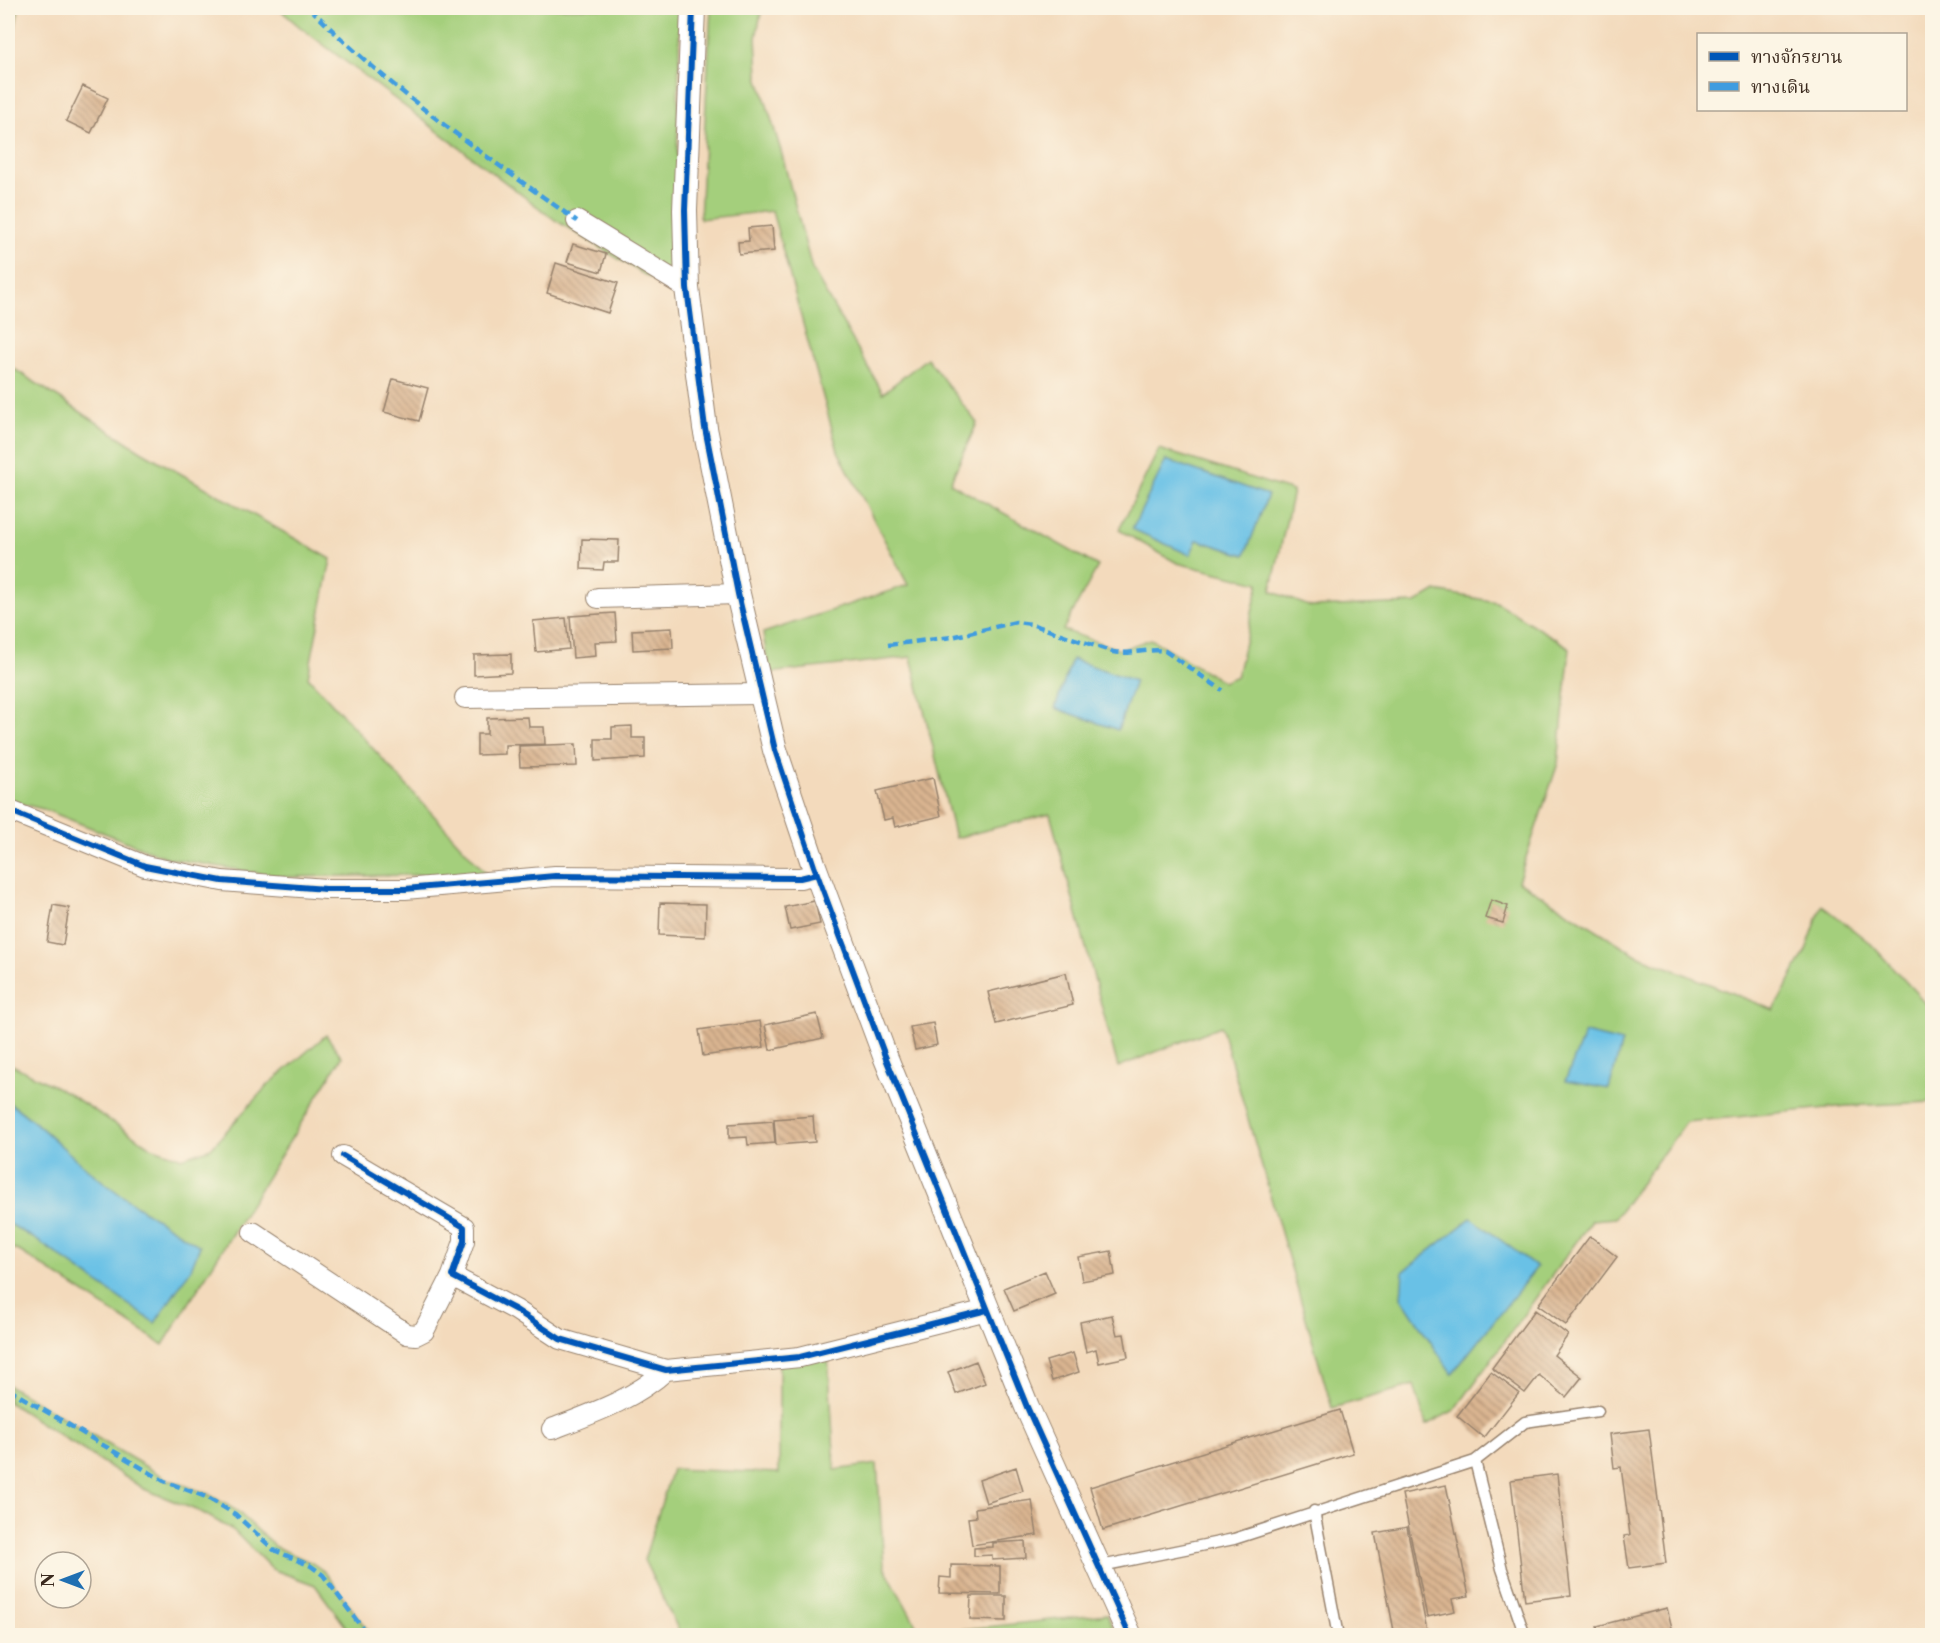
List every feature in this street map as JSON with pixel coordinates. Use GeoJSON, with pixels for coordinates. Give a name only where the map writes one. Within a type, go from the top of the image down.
{"type":"FeatureCollection","features":[{"type":"Feature","properties":{"kind":"street"},"geometry":{"type":"LineString","coordinates":[[693,8],[685,210],[687,288],[705,428],[738,594],[775,750],[817,874],[885,1056],[1027,1407],[1101,1566],[1130,1635]]}},
{"type":"Feature","properties":{"kind":"street"},"geometry":{"type":"LineString","coordinates":[[577,221],[687,288]]}},
{"type":"Feature","properties":{"kind":"street"},"geometry":{"type":"LineString","coordinates":[[598,598],[738,594]]}},
{"type":"Feature","properties":{"kind":"street"},"geometry":{"type":"LineString","coordinates":[[465,698],[761,694]]}},
{"type":"Feature","properties":{"kind":"street"},"geometry":{"type":"LineString","coordinates":[[8,810],[145,866],[222,881],[326,889],[405,889],[555,876],[800,878],[817,874]]}},
{"type":"Feature","properties":{"kind":"street"},"geometry":{"type":"LineString","coordinates":[[253,1232],[407,1334],[416,1335],[424,1331],[452,1276],[464,1241],[464,1227],[343,1156]]}},
{"type":"Feature","properties":{"kind":"street"},"geometry":{"type":"LineString","coordinates":[[452,1276],[516,1310],[560,1339],[666,1370],[800,1357],[987,1310]]}},
{"type":"Feature","properties":{"kind":"street"},"geometry":{"type":"LineString","coordinates":[[552,1429],[601,1410],[656,1380],[666,1370]]}},
{"type":"Feature","properties":{"kind":"lane"},"geometry":{"type":"LineString","coordinates":[[1101,1566],[1234,1539],[1314,1511],[1475,1461],[1525,1422],[1598,1411]]}},
{"type":"Feature","properties":{"kind":"lane"},"geometry":{"type":"LineString","coordinates":[[1475,1461],[1502,1569],[1525,1635]]}},
{"type":"Feature","properties":{"kind":"lane"},"geometry":{"type":"LineString","coordinates":[[1314,1511],[1338,1635]]}},
{"type":"Feature","properties":{"kind":"green space"},"geometry":{"type":"Polygon","coordinates":[[[8,8],[19,8],[8,64],[8,8]]]}},
{"type":"Feature","properties":{"kind":"green space"},"geometry":{"type":"Polygon","coordinates":[[[278,8],[680,8],[676,218],[679,296],[555,220],[278,8]]]}},
{"type":"Feature","properties":{"kind":"green space"},"geometry":{"type":"Polygon","coordinates":[[[711,8],[762,8],[756,38],[758,76],[781,151],[812,269],[883,393],[927,358],[977,423],[950,483],[1098,566],[1063,630],[1120,650],[1151,639],[1223,682],[1237,676],[1259,583],[1177,563],[1119,530],[1159,449],[1293,491],[1271,591],[1311,607],[1416,603],[1436,591],[1496,602],[1570,648],[1558,763],[1518,881],[1637,955],[1774,1010],[1806,950],[1822,905],[1871,944],[1932,1010],[1932,1102],[1847,1106],[1686,1122],[1615,1218],[1592,1220],[1455,1410],[1426,1425],[1414,1385],[1332,1408],[1221,1026],[1118,1067],[1050,814],[955,838],[911,657],[769,673],[763,633],[908,585],[838,451],[772,211],[700,219],[711,8]]]}},
{"type":"Feature","properties":{"kind":"green space"},"geometry":{"type":"Polygon","coordinates":[[[8,365],[141,451],[331,559],[308,677],[487,874],[281,877],[168,858],[43,809],[8,801],[8,365]]]}},
{"type":"Feature","properties":{"kind":"green space"},"geometry":{"type":"Polygon","coordinates":[[[326,1035],[342,1057],[163,1345],[21,1252],[8,1247],[8,1063],[66,1092],[151,1147],[182,1158],[211,1148],[267,1086],[326,1035]]]}},
{"type":"Feature","properties":{"kind":"green space"},"geometry":{"type":"Polygon","coordinates":[[[828,1355],[835,1470],[877,1464],[884,1566],[921,1634],[1107,1614],[1116,1635],[681,1635],[644,1560],[672,1469],[779,1473],[779,1362],[828,1355]]]}},
{"type":"Feature","properties":{"kind":"green space"},"geometry":{"type":"Polygon","coordinates":[[[8,1385],[165,1478],[208,1494],[237,1511],[276,1547],[312,1563],[325,1572],[371,1635],[352,1635],[315,1585],[272,1569],[233,1530],[203,1513],[144,1489],[8,1402],[8,1385]]]}},
{"type":"Feature","properties":{"kind":"water"},"geometry":{"type":"Polygon","coordinates":[[[1166,460],[1268,495],[1245,555],[1197,540],[1190,555],[1132,529],[1166,460]]]}},
{"type":"Feature","properties":{"kind":"water"},"geometry":{"type":"Polygon","coordinates":[[[1072,659],[1135,681],[1118,730],[1055,708],[1072,659]]]}},
{"type":"Feature","properties":{"kind":"water"},"geometry":{"type":"Polygon","coordinates":[[[1585,1033],[1622,1042],[1609,1089],[1565,1081],[1585,1033]]]}},
{"type":"Feature","properties":{"kind":"water"},"geometry":{"type":"Polygon","coordinates":[[[8,1102],[29,1117],[112,1188],[200,1246],[191,1269],[155,1323],[35,1239],[8,1223],[8,1102]]]}},
{"type":"Feature","properties":{"kind":"water"},"geometry":{"type":"Polygon","coordinates":[[[1471,1218],[1537,1267],[1452,1374],[1401,1297],[1403,1272],[1471,1218]]]}},
{"type":"Feature","properties":{"kind":"building"},"geometry":{"type":"Polygon","coordinates":[[[83,86],[108,98],[91,133],[66,121],[83,86]]]}},
{"type":"Feature","properties":{"kind":"building"},"geometry":{"type":"Polygon","coordinates":[[[772,226],[774,251],[739,254],[738,242],[749,241],[748,228],[772,226]]]}},
{"type":"Feature","properties":{"kind":"building"},"geometry":{"type":"Polygon","coordinates":[[[573,244],[606,254],[601,272],[567,262],[573,244]]]}},
{"type":"Feature","properties":{"kind":"building"},"geometry":{"type":"Polygon","coordinates":[[[556,263],[618,283],[608,313],[547,293],[556,263]]]}},
{"type":"Feature","properties":{"kind":"building"},"geometry":{"type":"Polygon","coordinates":[[[393,379],[428,388],[419,421],[384,412],[393,379]]]}},
{"type":"Feature","properties":{"kind":"building"},"geometry":{"type":"Polygon","coordinates":[[[582,539],[619,540],[618,562],[604,562],[603,570],[581,569],[582,539]]]}},
{"type":"Feature","properties":{"kind":"building"},"geometry":{"type":"Polygon","coordinates":[[[615,613],[617,641],[595,642],[596,656],[573,658],[570,616],[615,613]]]}},
{"type":"Feature","properties":{"kind":"building"},"geometry":{"type":"Polygon","coordinates":[[[566,618],[569,649],[536,652],[533,621],[566,618]]]}},
{"type":"Feature","properties":{"kind":"building"},"geometry":{"type":"Polygon","coordinates":[[[672,628],[673,648],[633,650],[632,630],[672,628]]]}},
{"type":"Feature","properties":{"kind":"building"},"geometry":{"type":"Polygon","coordinates":[[[511,654],[511,673],[474,675],[474,655],[511,654]]]}},
{"type":"Feature","properties":{"kind":"building"},"geometry":{"type":"Polygon","coordinates":[[[528,717],[529,727],[544,727],[545,744],[505,745],[505,754],[477,755],[477,734],[487,734],[487,718],[528,717]]]}},
{"type":"Feature","properties":{"kind":"building"},"geometry":{"type":"Polygon","coordinates":[[[632,726],[632,738],[645,738],[645,758],[595,761],[595,739],[612,739],[612,727],[632,726]]]}},
{"type":"Feature","properties":{"kind":"building"},"geometry":{"type":"Polygon","coordinates":[[[576,744],[577,766],[520,767],[519,746],[576,744]]]}},
{"type":"Feature","properties":{"kind":"building"},"geometry":{"type":"Polygon","coordinates":[[[933,778],[941,816],[895,827],[893,818],[884,820],[877,791],[933,778]]]}},
{"type":"Feature","properties":{"kind":"building"},"geometry":{"type":"Polygon","coordinates":[[[1491,900],[1508,906],[1503,923],[1485,918],[1491,900]]]}},
{"type":"Feature","properties":{"kind":"building"},"geometry":{"type":"Polygon","coordinates":[[[815,901],[820,924],[790,930],[785,907],[815,901]]]}},
{"type":"Feature","properties":{"kind":"building"},"geometry":{"type":"Polygon","coordinates":[[[660,903],[706,904],[705,937],[659,935],[660,903]]]}},
{"type":"Feature","properties":{"kind":"building"},"geometry":{"type":"Polygon","coordinates":[[[53,905],[69,908],[63,945],[47,942],[53,905]]]}},
{"type":"Feature","properties":{"kind":"building"},"geometry":{"type":"Polygon","coordinates":[[[1066,973],[1073,1005],[996,1024],[988,992],[1066,973]]]}},
{"type":"Feature","properties":{"kind":"building"},"geometry":{"type":"Polygon","coordinates":[[[817,1014],[823,1038],[770,1050],[765,1025],[817,1014]]]}},
{"type":"Feature","properties":{"kind":"building"},"geometry":{"type":"Polygon","coordinates":[[[760,1021],[764,1047],[703,1056],[699,1030],[760,1021]]]}},
{"type":"Feature","properties":{"kind":"building"},"geometry":{"type":"Polygon","coordinates":[[[933,1023],[937,1045],[915,1050],[910,1027],[933,1023]]]}},
{"type":"Feature","properties":{"kind":"building"},"geometry":{"type":"Polygon","coordinates":[[[813,1116],[815,1142],[776,1145],[774,1119],[813,1116]]]}},
{"type":"Feature","properties":{"kind":"building"},"geometry":{"type":"Polygon","coordinates":[[[773,1121],[775,1143],[748,1145],[747,1137],[729,1138],[729,1124],[773,1121]]]}},
{"type":"Feature","properties":{"kind":"building"},"geometry":{"type":"Polygon","coordinates":[[[1590,1236],[1617,1257],[1566,1325],[1538,1305],[1590,1236]]]}},
{"type":"Feature","properties":{"kind":"building"},"geometry":{"type":"Polygon","coordinates":[[[1111,1251],[1115,1275],[1082,1281],[1078,1257],[1111,1251]]]}},
{"type":"Feature","properties":{"kind":"building"},"geometry":{"type":"Polygon","coordinates":[[[1045,1271],[1055,1294],[1014,1311],[1004,1288],[1045,1271]]]}},
{"type":"Feature","properties":{"kind":"building"},"geometry":{"type":"Polygon","coordinates":[[[1535,1310],[1568,1335],[1554,1355],[1582,1377],[1566,1397],[1539,1375],[1525,1393],[1492,1368],[1535,1310]]]}},
{"type":"Feature","properties":{"kind":"building"},"geometry":{"type":"Polygon","coordinates":[[[1112,1315],[1117,1335],[1124,1334],[1128,1357],[1099,1363],[1096,1349],[1086,1352],[1080,1322],[1112,1315]]]}},
{"type":"Feature","properties":{"kind":"building"},"geometry":{"type":"Polygon","coordinates":[[[1073,1353],[1079,1372],[1052,1381],[1046,1361],[1073,1353]]]}},
{"type":"Feature","properties":{"kind":"building"},"geometry":{"type":"Polygon","coordinates":[[[976,1361],[985,1383],[956,1394],[948,1372],[976,1361]]]}},
{"type":"Feature","properties":{"kind":"building"},"geometry":{"type":"Polygon","coordinates":[[[1491,1372],[1519,1393],[1484,1438],[1457,1416],[1491,1372]]]}},
{"type":"Feature","properties":{"kind":"building"},"geometry":{"type":"Polygon","coordinates":[[[1340,1410],[1353,1453],[1103,1530],[1090,1487],[1340,1410]]]}},
{"type":"Feature","properties":{"kind":"building"},"geometry":{"type":"Polygon","coordinates":[[[1649,1429],[1666,1563],[1629,1568],[1624,1536],[1630,1535],[1621,1467],[1614,1468],[1610,1434],[1649,1429]]]}},
{"type":"Feature","properties":{"kind":"building"},"geometry":{"type":"Polygon","coordinates":[[[1016,1467],[1023,1491],[986,1503],[979,1480],[1016,1467]]]}},
{"type":"Feature","properties":{"kind":"building"},"geometry":{"type":"Polygon","coordinates":[[[1557,1474],[1571,1595],[1525,1601],[1511,1480],[1557,1474]]]}},
{"type":"Feature","properties":{"kind":"building"},"geometry":{"type":"Polygon","coordinates":[[[1446,1485],[1469,1596],[1452,1599],[1455,1611],[1427,1617],[1402,1494],[1446,1485]]]}},
{"type":"Feature","properties":{"kind":"building"},"geometry":{"type":"Polygon","coordinates":[[[1032,1500],[1037,1535],[972,1545],[968,1518],[976,1517],[975,1508],[1032,1500]]]}},
{"type":"Feature","properties":{"kind":"building"},"geometry":{"type":"Polygon","coordinates":[[[1407,1527],[1428,1636],[1395,1636],[1375,1533],[1407,1527]]]}},
{"type":"Feature","properties":{"kind":"building"},"geometry":{"type":"Polygon","coordinates":[[[1025,1541],[1026,1558],[992,1560],[992,1555],[974,1556],[974,1548],[993,1547],[993,1543],[1025,1541]]]}},
{"type":"Feature","properties":{"kind":"building"},"geometry":{"type":"Polygon","coordinates":[[[951,1565],[1000,1566],[1000,1594],[939,1593],[940,1577],[951,1578],[951,1565]]]}},
{"type":"Feature","properties":{"kind":"building"},"geometry":{"type":"Polygon","coordinates":[[[971,1596],[1006,1596],[1006,1621],[970,1620],[971,1596]]]}},
{"type":"Feature","properties":{"kind":"building"},"geometry":{"type":"Polygon","coordinates":[[[1667,1608],[1674,1636],[1599,1636],[1597,1626],[1667,1608]]]}},
{"type":"Feature","properties":{"kind":"marked path"},"geometry":{"type":"LineString","coordinates":[[310,8],[372,67],[405,94],[577,221]]}},
{"type":"Feature","properties":{"kind":"marked path"},"geometry":{"type":"LineString","coordinates":[[888,645],[952,637],[1016,622],[1031,624],[1113,652],[1165,651],[1222,690]]}},
{"type":"Feature","properties":{"kind":"marked path"},"geometry":{"type":"LineString","coordinates":[[8,1389],[164,1481],[206,1497],[235,1514],[274,1550],[311,1566],[323,1575],[368,1636]]}},
{"type":"Feature","properties":{"kind":"cycle path"},"geometry":{"type":"LineString","coordinates":[[693,8],[685,210],[687,288],[705,428],[738,594],[775,750],[814,866],[885,1056],[1027,1407],[1130,1636]]}},
{"type":"Feature","properties":{"kind":"cycle path"},"geometry":{"type":"LineString","coordinates":[[8,810],[145,866],[222,881],[326,889],[405,889],[555,876],[800,878],[817,874]]}},
{"type":"Feature","properties":{"kind":"cycle path"},"geometry":{"type":"LineString","coordinates":[[343,1156],[464,1227],[464,1241],[452,1276],[516,1310],[560,1339],[666,1370],[800,1357],[987,1310]]}}]}
